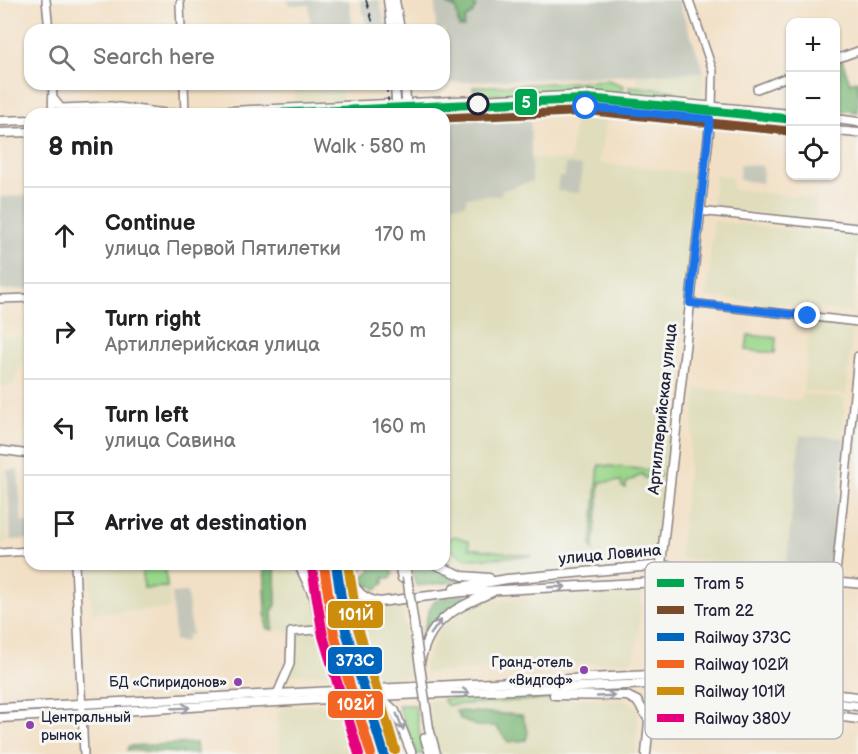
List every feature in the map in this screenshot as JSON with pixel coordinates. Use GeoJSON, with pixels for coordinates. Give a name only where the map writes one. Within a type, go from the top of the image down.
{"type":"FeatureCollection","features":[{"type":"Feature","properties":{"kind":"main road"},"geometry":{"type":"LineString","coordinates":[[388,0],[391,24]]}},
{"type":"Feature","properties":{"kind":"main road"},"geometry":{"type":"LineString","coordinates":[[395,0],[398,24]]}},
{"type":"Feature","properties":{"kind":"main road"},"geometry":{"type":"LineString","coordinates":[[395,90],[397,108]]}},
{"type":"Feature","properties":{"kind":"main road"},"geometry":{"type":"LineString","coordinates":[[405,90],[407,108]]}},
{"type":"Feature","properties":{"kind":"main road"},"geometry":{"type":"LineString","coordinates":[[305,108],[590,95],[786,114]]}},
{"type":"Feature","properties":{"kind":"main road","name":"Артиллерийская улица"},"geometry":{"type":"LineString","coordinates":[[662,562],[712,106]]}},
{"type":"Feature","properties":{"kind":"main road"},"geometry":{"type":"LineString","coordinates":[[450,113],[586,107],[786,127]]}},
{"type":"Feature","properties":{"kind":"main road"},"geometry":{"type":"LineString","coordinates":[[0,121],[24,120]]}},
{"type":"Feature","properties":{"kind":"main road"},"geometry":{"type":"LineString","coordinates":[[840,120],[858,122]]}},
{"type":"Feature","properties":{"kind":"main road"},"geometry":{"type":"LineString","coordinates":[[840,131],[858,133]]}},
{"type":"Feature","properties":{"kind":"main road"},"geometry":{"type":"LineString","coordinates":[[0,133],[24,132]]}},
{"type":"Feature","properties":{"kind":"main road","name":"улица Ловина"},"geometry":{"type":"LineString","coordinates":[[510,579],[645,567]]}},
{"type":"Feature","properties":{"kind":"main road"},"geometry":{"type":"LineString","coordinates":[[350,570],[356,591],[369,600],[379,602],[510,589],[645,583]]}},
{"type":"Feature","properties":{"kind":"main road"},"geometry":{"type":"LineString","coordinates":[[354,570],[357,581],[365,591],[384,597],[510,579]]}},
{"type":"Feature","properties":{"kind":"main road"},"geometry":{"type":"LineString","coordinates":[[402,570],[405,578],[420,667],[426,728],[436,754]]}},
{"type":"Feature","properties":{"kind":"main road"},"geometry":{"type":"LineString","coordinates":[[405,570],[430,754]]}},
{"type":"Feature","properties":{"kind":"main road"},"geometry":{"type":"LineString","coordinates":[[448,570],[463,576],[510,579]]}},
{"type":"Feature","properties":{"kind":"main road"},"geometry":{"type":"LineString","coordinates":[[602,571],[603,586]]}},
{"type":"Feature","properties":{"kind":"main road"},"geometry":{"type":"LineString","coordinates":[[510,579],[510,589]]}},
{"type":"Feature","properties":{"kind":"main road"},"geometry":{"type":"LineString","coordinates":[[420,667],[425,646],[435,627],[450,612],[498,590]]}},
{"type":"Feature","properties":{"kind":"main road"},"geometry":{"type":"LineString","coordinates":[[0,718],[81,709],[645,675]]}},
{"type":"Feature","properties":{"kind":"main road"},"geometry":{"type":"LineString","coordinates":[[277,698],[527,692],[645,684]]}},
{"type":"Feature","properties":{"kind":"main road"},"geometry":{"type":"LineString","coordinates":[[527,692],[591,697],[627,696],[637,700],[645,714]]}},
{"type":"Feature","properties":{"kind":"main road"},"geometry":{"type":"LineString","coordinates":[[843,695],[858,697]]}},
{"type":"Feature","properties":{"kind":"main road"},"geometry":{"type":"LineString","coordinates":[[378,696],[395,711],[412,754]]}},
{"type":"Feature","properties":{"kind":"main road"},"geometry":{"type":"LineString","coordinates":[[843,704],[858,706]]}},
{"type":"Feature","properties":{"kind":"main road"},"geometry":{"type":"LineString","coordinates":[[0,708],[81,709]]}},
{"type":"Feature","properties":{"kind":"main road"},"geometry":{"type":"LineString","coordinates":[[843,717],[858,719]]}},
{"type":"Feature","properties":{"kind":"main road","name":"Артиллерийская улица"},"geometry":{"type":"LineString","coordinates":[[646,754],[647,739]]}},
{"type":"Feature","properties":{"kind":"street"},"geometry":{"type":"LineString","coordinates":[[46,0],[48,24]]}},
{"type":"Feature","properties":{"kind":"street","name":"Артиллерийская улица"},"geometry":{"type":"LineString","coordinates":[[689,0],[713,70],[712,106]]}},
{"type":"Feature","properties":{"kind":"street"},"geometry":{"type":"LineString","coordinates":[[180,3],[181,24]]}},
{"type":"Feature","properties":{"kind":"street"},"geometry":{"type":"LineString","coordinates":[[840,58],[858,51]]}},
{"type":"Feature","properties":{"kind":"street"},"geometry":{"type":"LineString","coordinates":[[758,88],[786,78]]}},
{"type":"Feature","properties":{"kind":"street"},"geometry":{"type":"LineString","coordinates":[[52,90],[52,108]]}},
{"type":"Feature","properties":{"kind":"street"},"geometry":{"type":"LineString","coordinates":[[184,90],[185,108]]}},
{"type":"Feature","properties":{"kind":"street"},"geometry":{"type":"LineString","coordinates":[[53,98],[62,108],[111,106],[126,108]]}},
{"type":"Feature","properties":{"kind":"street"},"geometry":{"type":"LineString","coordinates":[[699,211],[858,228]]}},
{"type":"Feature","properties":{"kind":"street"},"geometry":{"type":"LineString","coordinates":[[0,299],[24,298]]}},
{"type":"Feature","properties":{"kind":"street"},"geometry":{"type":"LineString","coordinates":[[690,303],[858,322]]}},
{"type":"Feature","properties":{"kind":"street"},"geometry":{"type":"LineString","coordinates":[[837,562],[855,410],[858,356]]}},
{"type":"Feature","properties":{"kind":"street"},"geometry":{"type":"LineString","coordinates":[[0,450],[24,453]]}},
{"type":"Feature","properties":{"kind":"street"},"geometry":{"type":"LineString","coordinates":[[0,554],[24,552]]}},
{"type":"Feature","properties":{"kind":"street"},"geometry":{"type":"LineString","coordinates":[[75,570],[84,754]]}},
{"type":"Feature","properties":{"kind":"street"},"geometry":{"type":"LineString","coordinates":[[277,698],[290,664],[291,632],[316,630],[319,625],[314,598],[301,570]]}},
{"type":"Feature","properties":{"kind":"street","name":"улица Ловина"},"geometry":{"type":"LineString","coordinates":[[843,583],[858,584]]}},
{"type":"Feature","properties":{"kind":"shaded area"},"geometry":{"type":"Polygon","coordinates":[[[286,0],[349,0],[352,24],[310,24],[309,5],[291,5],[286,0]]]}},
{"type":"Feature","properties":{"kind":"shaded area"},"geometry":{"type":"Polygon","coordinates":[[[360,0],[379,0],[385,24],[366,24],[360,0]]]}},
{"type":"Feature","properties":{"kind":"shaded area"},"geometry":{"type":"Polygon","coordinates":[[[430,0],[678,0],[704,72],[450,83],[450,24],[436,24],[435,3],[430,0]]]}},
{"type":"Feature","properties":{"kind":"shaded area"},"geometry":{"type":"Polygon","coordinates":[[[704,72],[702,95],[636,89],[637,75],[704,72]]]}},
{"type":"Feature","properties":{"kind":"shaded area"},"geometry":{"type":"Polygon","coordinates":[[[294,90],[341,90],[342,100],[295,102],[294,90]]]}},
{"type":"Feature","properties":{"kind":"shaded area"},"geometry":{"type":"Polygon","coordinates":[[[530,116],[532,181],[501,191],[501,195],[467,197],[465,204],[450,206],[450,120],[530,116]]]}},
{"type":"Feature","properties":{"kind":"shaded area"},"geometry":{"type":"Polygon","coordinates":[[[575,118],[606,119],[599,163],[697,173],[690,259],[658,549],[651,560],[487,575],[467,574],[450,567],[450,206],[465,204],[467,197],[501,195],[501,191],[532,181],[532,158],[570,160],[575,118]]]}},
{"type":"Feature","properties":{"kind":"shaded area"},"geometry":{"type":"Polygon","coordinates":[[[566,164],[582,166],[579,193],[557,191],[559,177],[565,177],[566,164]]]}},
{"type":"Feature","properties":{"kind":"shaded area"},"geometry":{"type":"Polygon","coordinates":[[[740,164],[763,166],[762,183],[739,180],[740,164]]]}},
{"type":"Feature","properties":{"kind":"shaded area"},"geometry":{"type":"Polygon","coordinates":[[[715,175],[732,177],[732,189],[817,199],[814,220],[712,208],[715,175]]]}},
{"type":"Feature","properties":{"kind":"shaded area"},"geometry":{"type":"Polygon","coordinates":[[[24,195],[24,289],[0,290],[0,197],[24,195]]]}},
{"type":"Feature","properties":{"kind":"shaded area"},"geometry":{"type":"Polygon","coordinates":[[[714,221],[858,237],[853,312],[706,297],[714,221]]]}},
{"type":"Feature","properties":{"kind":"shaded area"},"geometry":{"type":"Polygon","coordinates":[[[810,323],[853,328],[846,395],[803,391],[810,323]]]}},
{"type":"Feature","properties":{"kind":"shaded area"},"geometry":{"type":"Polygon","coordinates":[[[22,336],[23,360],[13,386],[0,386],[0,337],[22,336]]]}},
{"type":"Feature","properties":{"kind":"shaded area"},"geometry":{"type":"Polygon","coordinates":[[[697,388],[802,401],[802,394],[845,398],[842,438],[800,435],[787,562],[720,562],[679,557],[697,388]]]}},
{"type":"Feature","properties":{"kind":"shaded area"},"geometry":{"type":"Polygon","coordinates":[[[800,435],[845,438],[830,562],[787,562],[800,435]]]}},
{"type":"Feature","properties":{"kind":"shaded area"},"geometry":{"type":"Polygon","coordinates":[[[0,459],[3,459],[7,543],[0,543],[0,459]]]}},
{"type":"Feature","properties":{"kind":"shaded area"},"geometry":{"type":"Polygon","coordinates":[[[7,470],[18,470],[24,539],[11,540],[7,470]]]}},
{"type":"Feature","properties":{"kind":"shaded area"},"geometry":{"type":"Polygon","coordinates":[[[89,570],[168,570],[170,609],[92,613],[89,570]]]}},
{"type":"Feature","properties":{"kind":"shaded area"},"geometry":{"type":"Polygon","coordinates":[[[272,570],[309,570],[329,584],[346,667],[336,678],[328,673],[290,675],[294,656],[292,634],[288,634],[287,630],[274,631],[272,570]]]}},
{"type":"Feature","properties":{"kind":"shaded area"},"geometry":{"type":"Polygon","coordinates":[[[309,570],[345,570],[355,627],[370,680],[354,681],[346,667],[329,584],[309,570]]]}},
{"type":"Feature","properties":{"kind":"shaded area"},"geometry":{"type":"Polygon","coordinates":[[[639,591],[642,593],[638,638],[635,656],[631,661],[425,673],[424,665],[442,624],[477,600],[639,591]]]}},
{"type":"Feature","properties":{"kind":"shaded area"},"geometry":{"type":"Polygon","coordinates":[[[187,592],[192,635],[187,635],[187,641],[175,641],[172,593],[187,592]]]}},
{"type":"Feature","properties":{"kind":"shaded area"},"geometry":{"type":"Polygon","coordinates":[[[352,596],[401,601],[411,675],[371,680],[352,596]]]}},
{"type":"Feature","properties":{"kind":"shaded area"},"geometry":{"type":"Polygon","coordinates":[[[510,697],[627,700],[639,711],[635,754],[440,754],[432,733],[428,700],[510,697]]]}},
{"type":"Feature","properties":{"kind":"shaded area"},"geometry":{"type":"Polygon","coordinates":[[[361,701],[372,732],[360,738],[365,754],[280,754],[278,714],[281,707],[361,701]]]}},
{"type":"Feature","properties":{"kind":"shaded area"},"geometry":{"type":"Polygon","coordinates":[[[376,704],[385,708],[393,719],[404,754],[365,754],[360,738],[372,732],[363,705],[376,704]]]}},
{"type":"Feature","properties":{"kind":"green space"},"geometry":{"type":"Polygon","coordinates":[[[453,0],[469,0],[476,6],[472,14],[465,19],[464,27],[459,27],[456,8],[448,5],[453,0]]]}},
{"type":"Feature","properties":{"kind":"green space"},"geometry":{"type":"Polygon","coordinates":[[[842,60],[850,83],[858,80],[858,112],[840,110],[840,61],[842,60]]]}},
{"type":"Feature","properties":{"kind":"green space"},"geometry":{"type":"Polygon","coordinates":[[[608,80],[624,86],[622,94],[479,95],[479,90],[473,90],[473,87],[608,80]]]}},
{"type":"Feature","properties":{"kind":"green space"},"geometry":{"type":"Polygon","coordinates":[[[629,86],[674,91],[675,95],[671,100],[630,95],[629,86]]]}},
{"type":"Feature","properties":{"kind":"green space"},"geometry":{"type":"Polygon","coordinates":[[[748,335],[776,338],[775,353],[746,350],[748,335]]]}},
{"type":"Feature","properties":{"kind":"green space"},"geometry":{"type":"Polygon","coordinates":[[[599,465],[658,471],[660,476],[645,478],[642,474],[626,483],[626,488],[622,487],[621,481],[600,482],[593,550],[591,546],[599,465]]]}},
{"type":"Feature","properties":{"kind":"green space"},"geometry":{"type":"Polygon","coordinates":[[[454,536],[469,541],[469,548],[532,556],[467,559],[450,549],[450,539],[454,536]]]}},
{"type":"Feature","properties":{"kind":"green space"},"geometry":{"type":"Polygon","coordinates":[[[142,570],[166,570],[167,587],[144,588],[142,570]]]}},
{"type":"Feature","properties":{"kind":"green space"},"geometry":{"type":"Polygon","coordinates":[[[263,570],[275,570],[276,605],[272,611],[273,630],[266,628],[263,570]]]}},
{"type":"Feature","properties":{"kind":"green space"},"geometry":{"type":"Polygon","coordinates":[[[371,570],[392,570],[393,575],[390,579],[384,577],[384,583],[376,590],[371,585],[367,588],[362,577],[371,570]]]}},
{"type":"Feature","properties":{"kind":"green space"},"geometry":{"type":"Polygon","coordinates":[[[412,570],[438,570],[470,580],[416,586],[412,570]]]}},
{"type":"Feature","properties":{"kind":"green space"},"geometry":{"type":"Polygon","coordinates":[[[465,595],[469,597],[445,613],[421,647],[421,638],[434,601],[465,595]]]}},
{"type":"Feature","properties":{"kind":"green space"},"geometry":{"type":"Polygon","coordinates":[[[511,696],[551,699],[447,705],[443,699],[511,696]]]}},
{"type":"Feature","properties":{"kind":"green space"},"geometry":{"type":"Polygon","coordinates":[[[398,705],[415,705],[423,754],[417,754],[398,705]]]}},
{"type":"Feature","properties":{"kind":"green space"},"geometry":{"type":"Polygon","coordinates":[[[456,711],[522,715],[528,732],[526,740],[508,742],[496,726],[477,726],[461,720],[456,711]]]}},
{"type":"Feature","properties":{"kind":"green space"},"geometry":{"type":"Polygon","coordinates":[[[196,743],[197,754],[127,750],[129,746],[196,743]]]}},
{"type":"Feature","properties":{"kind":"railway"},"geometry":{"type":"LineString","coordinates":[[366,0],[373,24]]}},
{"type":"Feature","properties":{"kind":"railway"},"geometry":{"type":"LineString","coordinates":[[387,90],[389,108]]}},
{"type":"Feature","properties":{"kind":"railway"},"geometry":{"type":"LineString","coordinates":[[340,570],[350,632],[388,754]]}},
{"type":"Feature","properties":{"kind":"tram line","name":"5"},"geometry":{"type":"LineString","coordinates":[[394,108],[593,99],[786,119]]}},
{"type":"Feature","properties":{"kind":"tram line","name":"22"},"geometry":{"type":"LineString","coordinates":[[450,118],[593,111],[786,131]]}},
{"type":"Feature","properties":{"kind":"rail line","name":"380У"},"geometry":{"type":"LineString","coordinates":[[312,570],[323,636],[359,754]]}},
{"type":"Feature","properties":{"kind":"rail line","name":"102Й"},"geometry":{"type":"LineString","coordinates":[[325,570],[334,634],[371,754]]}},
{"type":"Feature","properties":{"kind":"rail line","name":"373C"},"geometry":{"type":"LineString","coordinates":[[337,570],[346,631],[384,754]]}},
{"type":"Feature","properties":{"kind":"rail line","name":"101Й"},"geometry":{"type":"LineString","coordinates":[[349,570],[358,628],[395,750]]}},
{"type":"Feature","properties":{"kind":"place","name":"Гранд-отель «Видгоф»"},"geometry":{"type":"Point","coordinates":[584,670]}},
{"type":"Feature","properties":{"kind":"place","name":"БД «Спиридонов»"},"geometry":{"type":"Point","coordinates":[238,682]}},
{"type":"Feature","properties":{"kind":"place","name":"Центральный рынок"},"geometry":{"type":"Point","coordinates":[30,725]}},
{"type":"Feature","properties":{"kind":"route"},"geometry":{"type":"LineString","coordinates":[[586,107],[710,119],[690,303],[808,316]]}}]}
